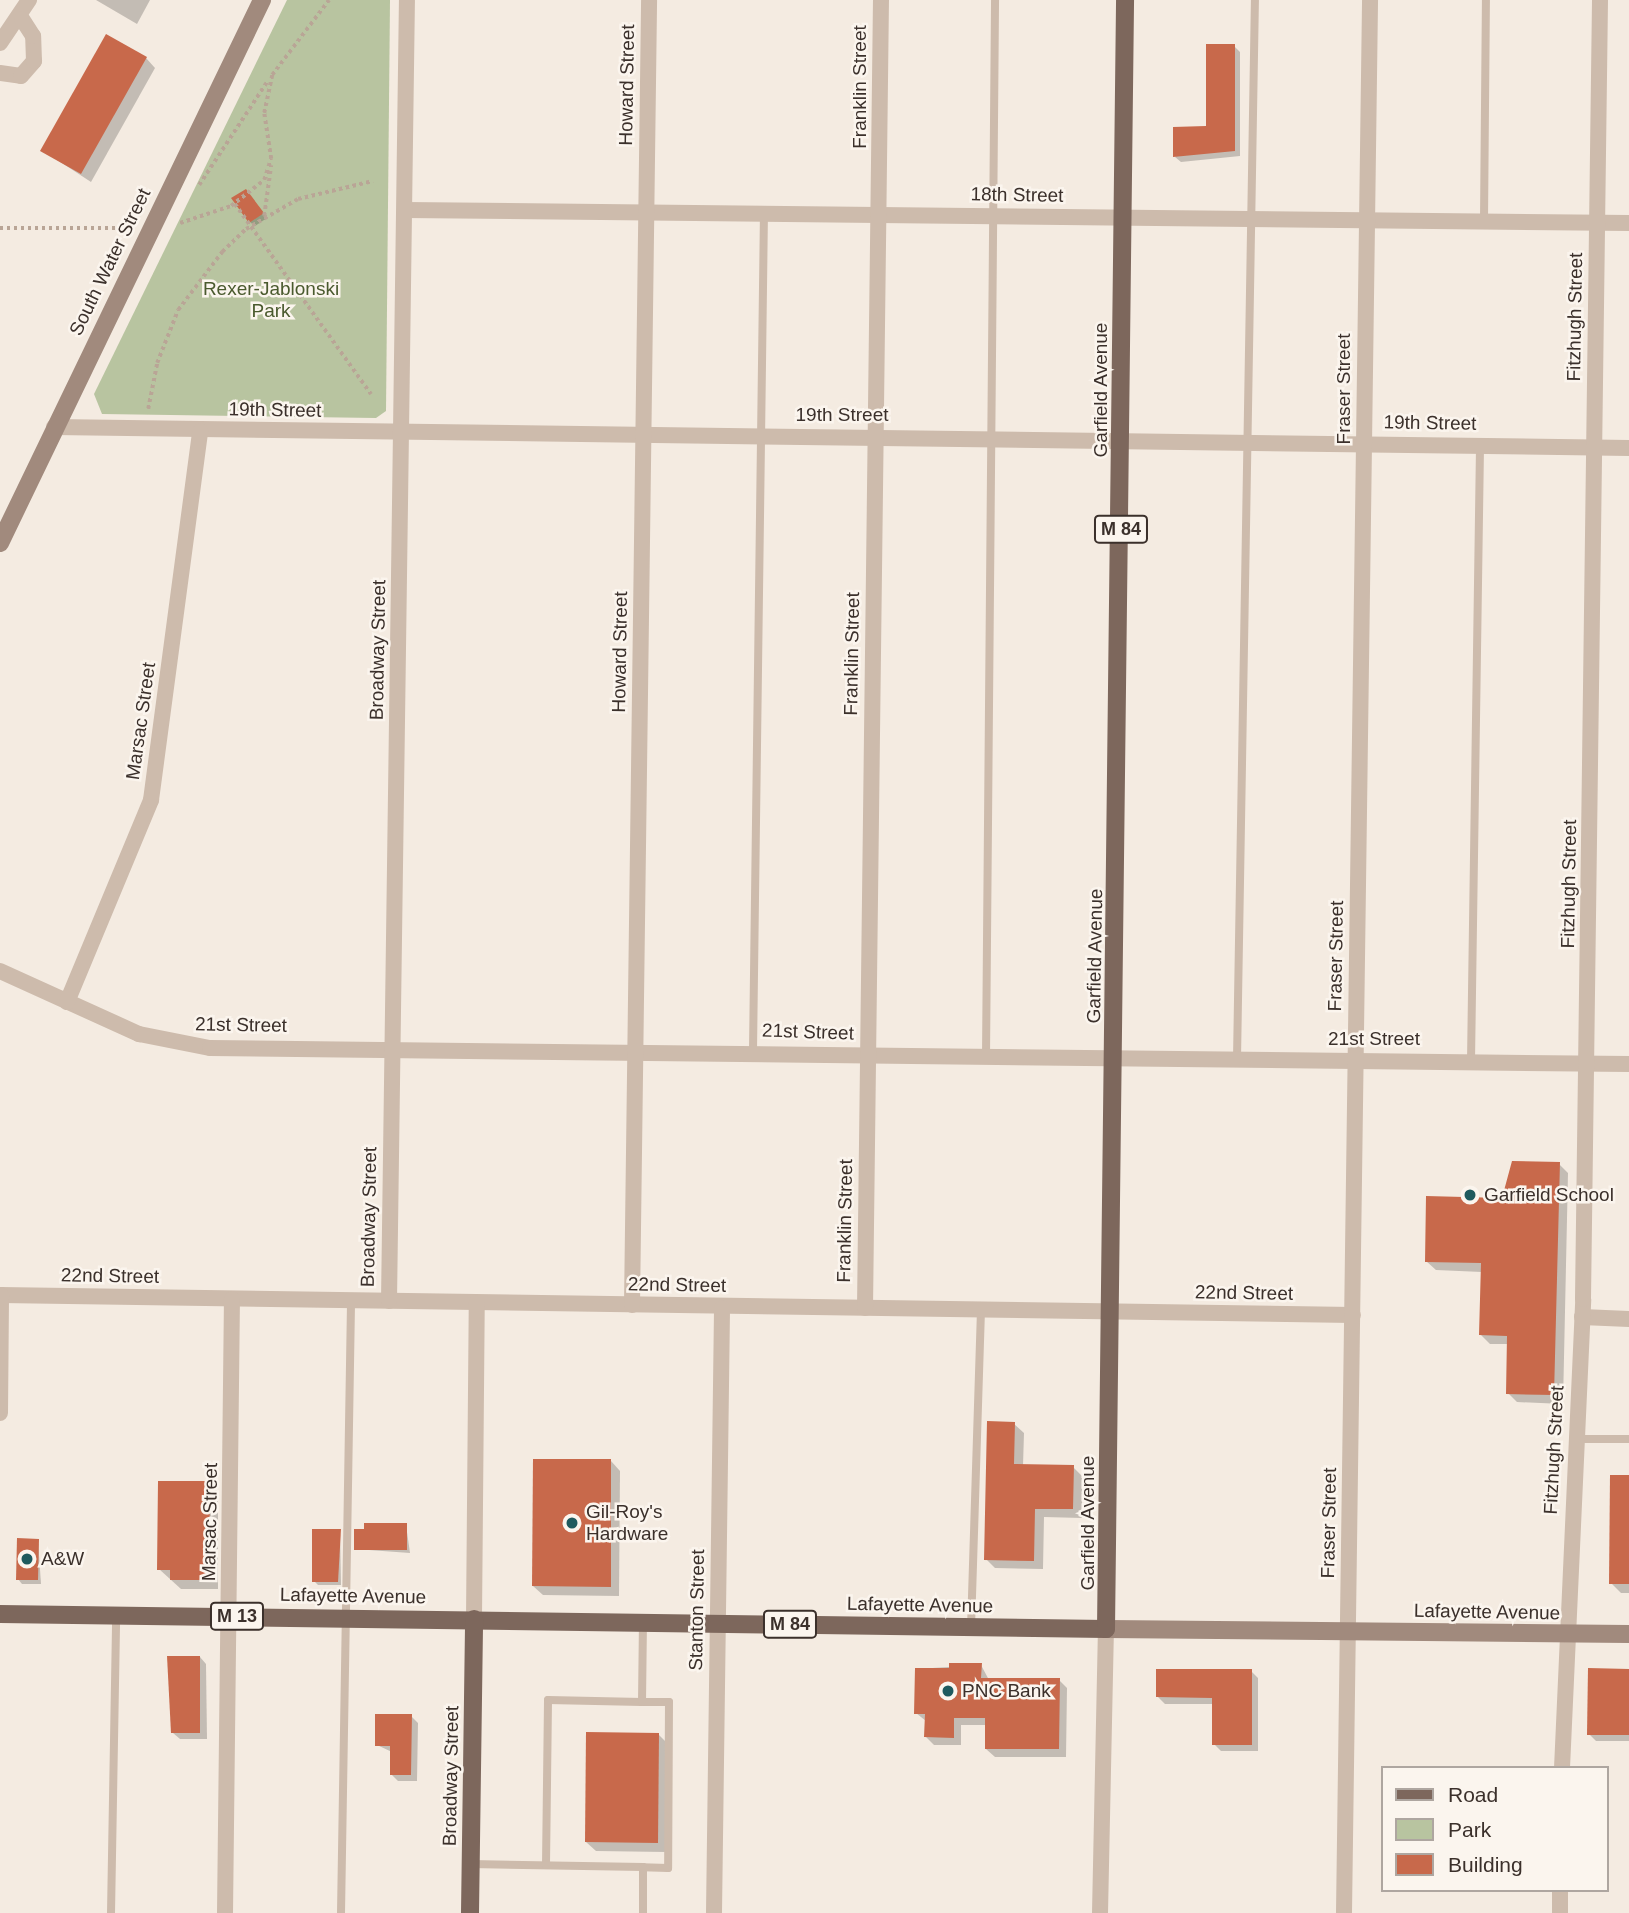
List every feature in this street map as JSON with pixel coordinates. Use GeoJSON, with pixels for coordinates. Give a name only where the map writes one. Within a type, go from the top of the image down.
{"type":"FeatureCollection","features":[{"type":"Feature","properties":{"kind":"main road","name":"Garfield Avenue"},"geometry":{"type":"LineString","coordinates":[[1106,1629],[1122,440],[1125,0]]}},
{"type":"Feature","properties":{"kind":"main road","name":"Lafayette Avenue"},"geometry":{"type":"LineString","coordinates":[[0,1614],[230,1615],[1106,1629]]}},
{"type":"Feature","properties":{"kind":"main road","name":"Broadway Street"},"geometry":{"type":"LineString","coordinates":[[470,1913],[474,1619]]}},
{"type":"Feature","properties":{"kind":"street"},"geometry":{"type":"LineString","coordinates":[[0,43],[22,19],[29,0]]}},
{"type":"Feature","properties":{"kind":"street","name":"South Water Street"},"geometry":{"type":"LineString","coordinates":[[0,543],[149,228],[262,0]]}},
{"type":"Feature","properties":{"kind":"street","name":"Broadway Street"},"geometry":{"type":"LineString","coordinates":[[389,1301],[407,0]]}},
{"type":"Feature","properties":{"kind":"street","name":"Howard Street"},"geometry":{"type":"LineString","coordinates":[[632,1305],[649,0]]}},
{"type":"Feature","properties":{"kind":"street","name":"Franklin Street"},"geometry":{"type":"LineString","coordinates":[[865,1308],[881,0]]}},
{"type":"Feature","properties":{"kind":"street","name":"Fraser Street"},"geometry":{"type":"LineString","coordinates":[[1344,1913],[1370,0]]}},
{"type":"Feature","properties":{"kind":"street","name":"Fitzhugh Street"},"geometry":{"type":"LineString","coordinates":[[1562,1766],[1564,1634],[1582,1317],[1600,0]]}},
{"type":"Feature","properties":{"kind":"street"},"geometry":{"type":"LineString","coordinates":[[0,74],[21,76],[34,61],[33,36],[22,19]]}},
{"type":"Feature","properties":{"kind":"street","name":"18th Street"},"geometry":{"type":"LineString","coordinates":[[405,210],[647,209],[1123,218],[1629,223]]}},
{"type":"Feature","properties":{"kind":"street","name":"19th Street"},"geometry":{"type":"LineString","coordinates":[[54,426],[1629,448]]}},
{"type":"Feature","properties":{"kind":"street","name":"Marsac Street"},"geometry":{"type":"LineString","coordinates":[[67,1002],[151,800],[200,430]]}},
{"type":"Feature","properties":{"kind":"street","name":"21st Street"},"geometry":{"type":"LineString","coordinates":[[0,971],[67,1002],[175,1043],[636,1048],[1114,1059],[1629,1063]]}},
{"type":"Feature","properties":{"kind":"street"},"geometry":{"type":"LineString","coordinates":[[0,1413],[1,1295]]}},
{"type":"Feature","properties":{"kind":"street","name":"22nd Street"},"geometry":{"type":"LineString","coordinates":[[1,1295],[722,1308],[1353,1315]]}},
{"type":"Feature","properties":{"kind":"street","name":"Marsac Street"},"geometry":{"type":"LineString","coordinates":[[225,1913],[232,1299]]}},
{"type":"Feature","properties":{"kind":"street","name":"Broadway Street"},"geometry":{"type":"LineString","coordinates":[[474,1619],[477,1303]]}},
{"type":"Feature","properties":{"kind":"street","name":"Stanton Street"},"geometry":{"type":"LineString","coordinates":[[714,1913],[722,1308]]}},
{"type":"Feature","properties":{"kind":"street"},"geometry":{"type":"LineString","coordinates":[[1582,1317],[1629,1319]]}},
{"type":"Feature","properties":{"kind":"street","name":"Lafayette Avenue"},"geometry":{"type":"LineString","coordinates":[[1106,1629],[1629,1634]]}},
{"type":"Feature","properties":{"kind":"street","name":"Garfield Avenue"},"geometry":{"type":"LineString","coordinates":[[1100,1913],[1106,1629]]}},
{"type":"Feature","properties":{"kind":"street"},"geometry":{"type":"LineString","coordinates":[[1560,1892],[1560,1913]]}},
{"type":"Feature","properties":{"kind":"lane"},"geometry":{"type":"LineString","coordinates":[[986,1057],[995,0]]}},
{"type":"Feature","properties":{"kind":"lane"},"geometry":{"type":"LineString","coordinates":[[1237,1059],[1251,442],[1255,0]]}},
{"type":"Feature","properties":{"kind":"lane"},"geometry":{"type":"LineString","coordinates":[[1484,221],[1486,0]]}},
{"type":"Feature","properties":{"kind":"lane"},"geometry":{"type":"LineString","coordinates":[[753,1051],[764,211]]}},
{"type":"Feature","properties":{"kind":"lane"},"geometry":{"type":"LineString","coordinates":[[1471,1061],[1480,445]]}},
{"type":"Feature","properties":{"kind":"lane"},"geometry":{"type":"LineString","coordinates":[[341,1913],[351,1301]]}},
{"type":"Feature","properties":{"kind":"lane"},"geometry":{"type":"LineString","coordinates":[[971,1628],[981,1310]]}},
{"type":"Feature","properties":{"kind":"lane"},"geometry":{"type":"LineString","coordinates":[[1576,1438],[1629,1439]]}},
{"type":"Feature","properties":{"kind":"lane"},"geometry":{"type":"LineString","coordinates":[[111,1913],[116,1615]]}},
{"type":"Feature","properties":{"kind":"lane"},"geometry":{"type":"LineString","coordinates":[[642,1702],[643,1622]]}},
{"type":"Feature","properties":{"kind":"lane"},"geometry":{"type":"LineString","coordinates":[[470,1864],[668,1868],[670,1702],[548,1700],[546,1865]]}},
{"type":"Feature","properties":{"kind":"lane"},"geometry":{"type":"LineString","coordinates":[[643,1867],[643,1913]]}},
{"type":"Feature","properties":{"kind":"path"},"geometry":{"type":"LineString","coordinates":[[199,185],[272,75],[329,0]]}},
{"type":"Feature","properties":{"kind":"path"},"geometry":{"type":"LineString","coordinates":[[263,218],[271,159],[264,113],[272,75]]}},
{"type":"Feature","properties":{"kind":"path"},"geometry":{"type":"LineString","coordinates":[[180,223],[235,204],[264,180],[271,159]]}},
{"type":"Feature","properties":{"kind":"path"},"geometry":{"type":"LineString","coordinates":[[148,409],[157,363],[178,310],[202,274],[250,226],[263,218],[318,191],[373,181]]}},
{"type":"Feature","properties":{"kind":"path"},"geometry":{"type":"LineString","coordinates":[[235,204],[371,394]]}},
{"type":"Feature","properties":{"kind":"path"},"geometry":{"type":"LineString","coordinates":[[0,228],[149,228]]}},
{"type":"Feature","properties":{"kind":"green space","name":"Rexer-Jablonski Park"},"geometry":{"type":"Polygon","coordinates":[[[287,0],[390,0],[386,411],[376,418],[102,414],[94,394],[287,0]]]}},
{"type":"Feature","properties":{"kind":"building"},"geometry":{"type":"Polygon","coordinates":[[[106,34],[147,57],[81,174],[40,151],[106,34]]]}},
{"type":"Feature","properties":{"kind":"building"},"geometry":{"type":"Polygon","coordinates":[[[1206,44],[1235,44],[1235,151],[1173,157],[1173,127],[1206,126],[1206,44]]]}},
{"type":"Feature","properties":{"kind":"building"},"geometry":{"type":"Polygon","coordinates":[[[246,189],[264,213],[249,223],[231,198],[246,189]]]}},
{"type":"Feature","properties":{"kind":"building"},"geometry":{"type":"Polygon","coordinates":[[[1512,1161],[1560,1162],[1554,1395],[1506,1394],[1507,1336],[1479,1335],[1481,1263],[1425,1262],[1426,1196],[1502,1198],[1512,1161]]]}},
{"type":"Feature","properties":{"kind":"building"},"geometry":{"type":"Polygon","coordinates":[[[987,1421],[1015,1422],[1014,1464],[1074,1465],[1073,1509],[1035,1509],[1034,1561],[984,1560],[987,1421]]]}},
{"type":"Feature","properties":{"kind":"building","name":"Gil-Roy's Hardware"},"geometry":{"type":"Polygon","coordinates":[[[533,1459],[611,1459],[611,1587],[532,1586],[533,1459]]]}},
{"type":"Feature","properties":{"kind":"building"},"geometry":{"type":"Polygon","coordinates":[[[1610,1475],[1629,1475],[1629,1584],[1609,1584],[1610,1475]]]}},
{"type":"Feature","properties":{"kind":"building"},"geometry":{"type":"Polygon","coordinates":[[[158,1481],[210,1481],[209,1580],[170,1580],[170,1570],[157,1570],[158,1481]]]}},
{"type":"Feature","properties":{"kind":"building"},"geometry":{"type":"Polygon","coordinates":[[[364,1523],[407,1523],[407,1550],[354,1550],[354,1529],[364,1529],[364,1523]]]}},
{"type":"Feature","properties":{"kind":"building"},"geometry":{"type":"Polygon","coordinates":[[[312,1529],[341,1529],[338,1582],[312,1582],[312,1529]]]}},
{"type":"Feature","properties":{"kind":"building","name":"A&W"},"geometry":{"type":"Polygon","coordinates":[[[17,1538],[39,1539],[38,1580],[16,1580],[17,1538]]]}},
{"type":"Feature","properties":{"kind":"building"},"geometry":{"type":"Polygon","coordinates":[[[167,1656],[200,1656],[200,1733],[171,1733],[167,1656]]]}},
{"type":"Feature","properties":{"kind":"building"},"geometry":{"type":"Polygon","coordinates":[[[949,1663],[982,1663],[981,1678],[1060,1678],[1059,1749],[985,1749],[985,1718],[954,1718],[954,1738],[924,1737],[925,1714],[914,1714],[915,1668],[949,1668],[949,1663]]]}},
{"type":"Feature","properties":{"kind":"building"},"geometry":{"type":"Polygon","coordinates":[[[1588,1668],[1629,1669],[1629,1735],[1587,1735],[1588,1668]]]}},
{"type":"Feature","properties":{"kind":"building"},"geometry":{"type":"Polygon","coordinates":[[[1156,1669],[1252,1669],[1252,1745],[1212,1745],[1212,1698],[1156,1697],[1156,1669]]]}},
{"type":"Feature","properties":{"kind":"building"},"geometry":{"type":"Polygon","coordinates":[[[375,1714],[412,1714],[411,1775],[390,1775],[390,1746],[375,1746],[375,1714]]]}},
{"type":"Feature","properties":{"kind":"building"},"geometry":{"type":"Polygon","coordinates":[[[586,1732],[659,1733],[658,1843],[585,1842],[586,1732]]]}},
{"type":"Feature","properties":{"kind":"place","name":"Garfield School"},"geometry":{"type":"Point","coordinates":[1470,1195]}},
{"type":"Feature","properties":{"kind":"place","name":"Gil-Roy's Hardware"},"geometry":{"type":"Point","coordinates":[572,1523]}},
{"type":"Feature","properties":{"kind":"place","name":"A&W"},"geometry":{"type":"Point","coordinates":[27,1559]}},
{"type":"Feature","properties":{"kind":"place","name":"PNC Bank"},"geometry":{"type":"Point","coordinates":[948,1691]}}]}
